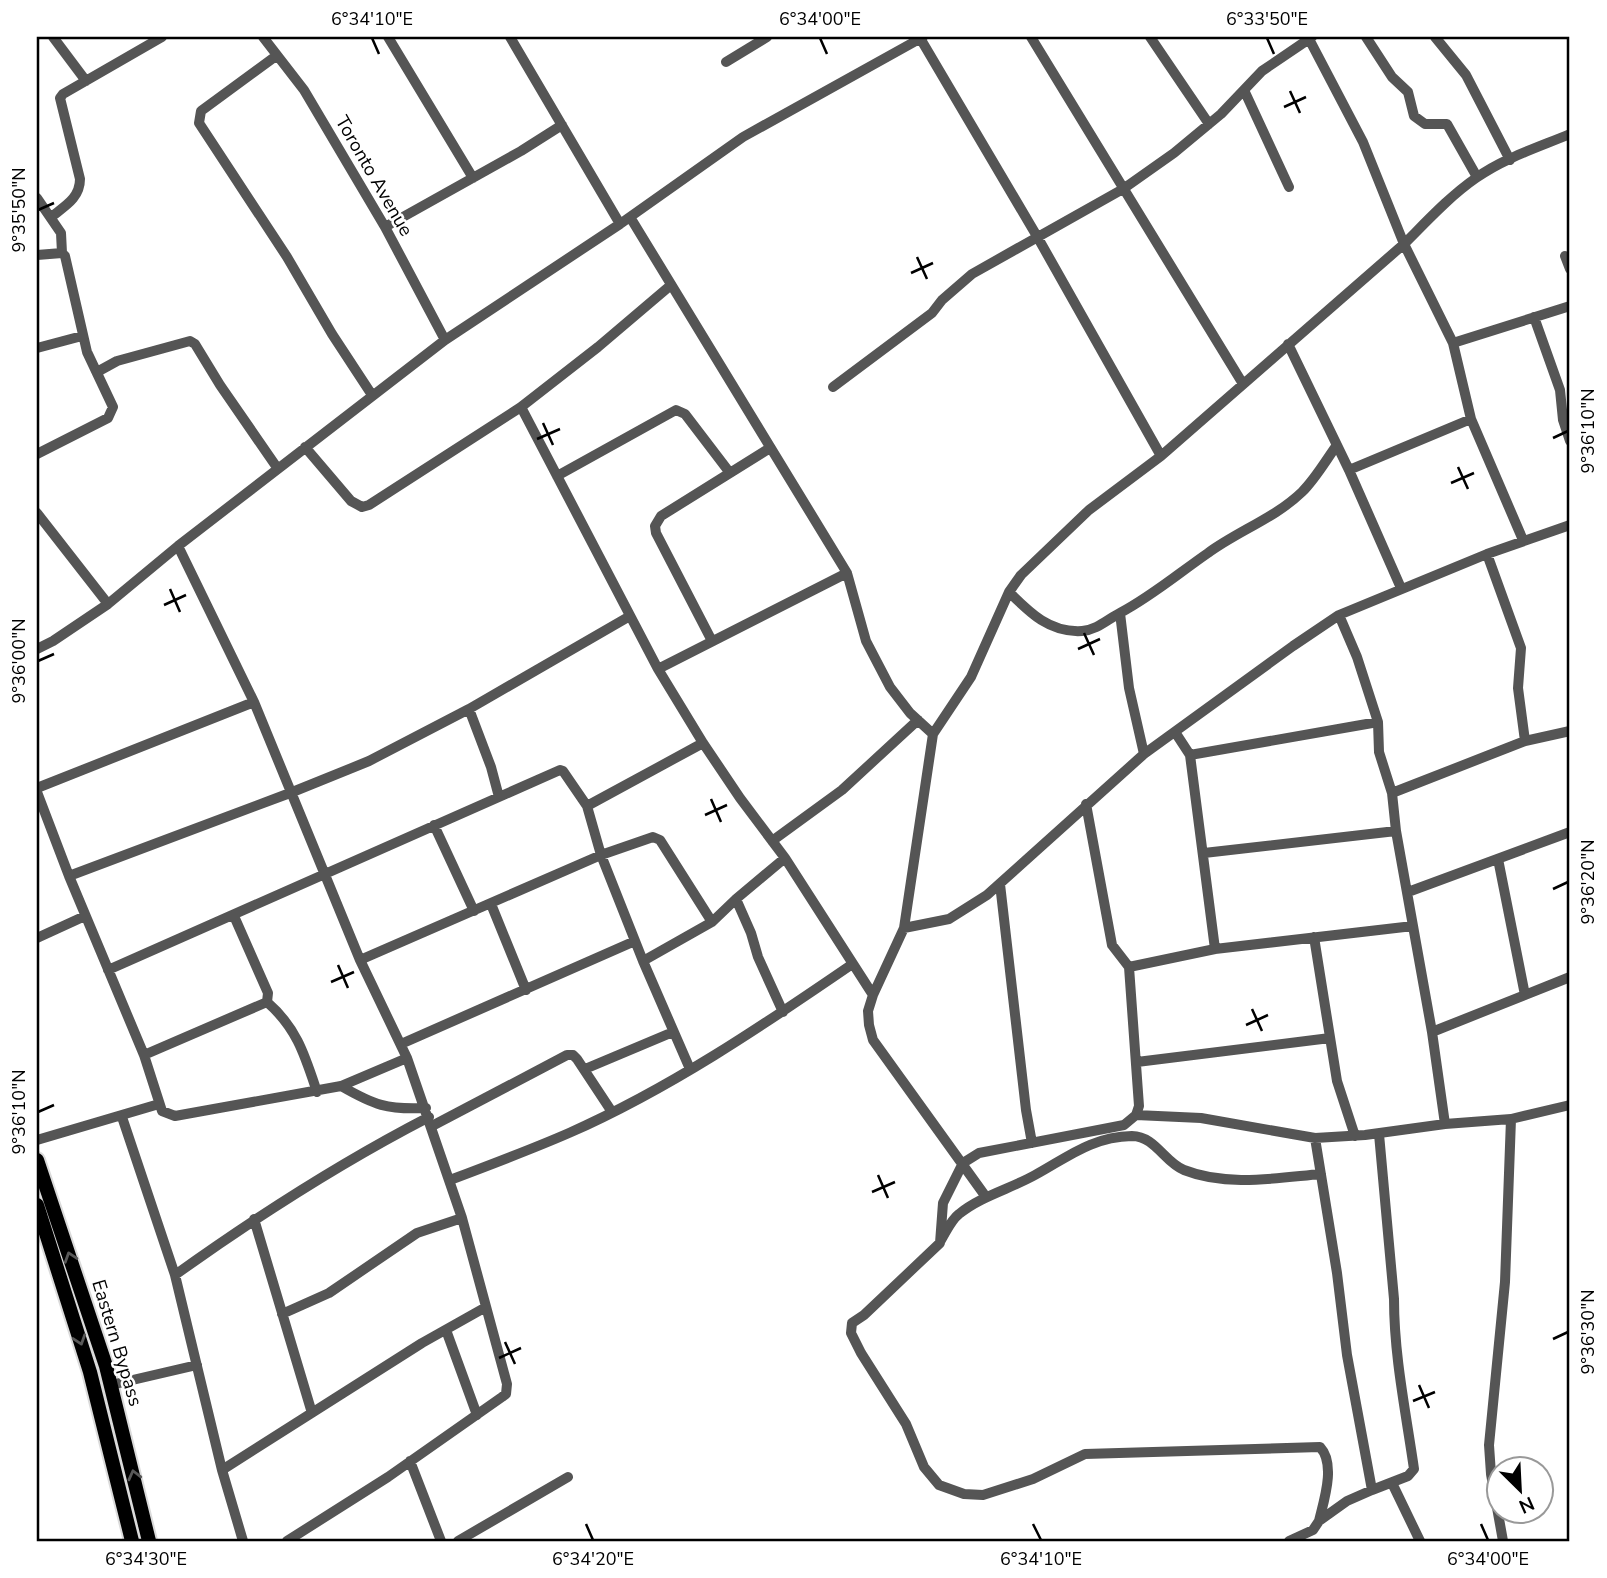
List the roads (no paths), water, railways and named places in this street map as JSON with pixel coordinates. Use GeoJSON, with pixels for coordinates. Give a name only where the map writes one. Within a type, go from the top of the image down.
{"type":"FeatureCollection","features":[{"type":"Feature","properties":{"kind":"main road","name":"Eastern Bypass"},"geometry":{"type":"LineString","coordinates":[[37,1160],[111,1385],[149,1541]]}},
{"type":"Feature","properties":{"kind":"main road","name":"Eastern Bypass"},"geometry":{"type":"LineString","coordinates":[[37,1205],[90,1372],[132,1541]]}},
{"type":"Feature","properties":{"kind":"street"},"geometry":{"type":"LineString","coordinates":[[53,37],[86,80]]}},
{"type":"Feature","properties":{"kind":"street"},"geometry":{"type":"LineString","coordinates":[[51,217],[77,195],[80,188],[60,98],[86,80],[162,37]]}},
{"type":"Feature","properties":{"kind":"street","name":"Toronto Avenue"},"geometry":{"type":"LineString","coordinates":[[263,37],[299,82],[385,227],[445,340]]}},
{"type":"Feature","properties":{"kind":"street"},"geometry":{"type":"LineString","coordinates":[[388,37],[473,178]]}},
{"type":"Feature","properties":{"kind":"street"},"geometry":{"type":"LineString","coordinates":[[509,37],[620,224]]}},
{"type":"Feature","properties":{"kind":"street"},"geometry":{"type":"LineString","coordinates":[[726,62],[767,37]]}},
{"type":"Feature","properties":{"kind":"street"},"geometry":{"type":"LineString","coordinates":[[37,649],[108,604],[178,546],[445,340],[620,224],[743,137],[921,37],[1161,456]]}},
{"type":"Feature","properties":{"kind":"street"},"geometry":{"type":"LineString","coordinates":[[1031,37],[1242,384]]}},
{"type":"Feature","properties":{"kind":"street"},"geometry":{"type":"LineString","coordinates":[[1150,37],[1209,124]]}},
{"type":"Feature","properties":{"kind":"street"},"geometry":{"type":"LineString","coordinates":[[833,387],[932,313],[942,300],[972,274],[1124,189],[1174,153],[1209,124],[1262,71],[1309,37],[1363,142],[1405,244],[1453,343],[1471,419],[1524,540]]}},
{"type":"Feature","properties":{"kind":"street"},"geometry":{"type":"LineString","coordinates":[[1366,37],[1392,77],[1408,92],[1414,116],[1425,124],[1447,124],[1478,177]]}},
{"type":"Feature","properties":{"kind":"street"},"geometry":{"type":"LineString","coordinates":[[1435,37],[1466,75],[1510,160]]}},
{"type":"Feature","properties":{"kind":"street"},"geometry":{"type":"LineString","coordinates":[[276,56],[201,111],[199,122],[372,395]]}},
{"type":"Feature","properties":{"kind":"street"},"geometry":{"type":"LineString","coordinates":[[1244,90],[1289,187]]}},
{"type":"Feature","properties":{"kind":"street"},"geometry":{"type":"LineString","coordinates":[[385,227],[562,125]]}},
{"type":"Feature","properties":{"kind":"street"},"geometry":{"type":"LineString","coordinates":[[986,1197],[873,1040],[868,1011],[904,928],[933,734],[971,677],[1009,592],[1021,575],[1089,510],[1161,456],[1405,244],[1440,207],[1478,177],[1570,134]]}},
{"type":"Feature","properties":{"kind":"street"},"geometry":{"type":"LineString","coordinates":[[37,198],[61,233],[62,253],[67,259],[82,336],[113,407],[108,418],[37,454]]}},
{"type":"Feature","properties":{"kind":"street"},"geometry":{"type":"LineString","coordinates":[[630,217],[846,573],[874,658],[890,687],[933,734]]}},
{"type":"Feature","properties":{"kind":"street"},"geometry":{"type":"LineString","coordinates":[[37,255],[62,253]]}},
{"type":"Feature","properties":{"kind":"street"},"geometry":{"type":"LineString","coordinates":[[1565,256],[1570,269]]}},
{"type":"Feature","properties":{"kind":"street"},"geometry":{"type":"LineString","coordinates":[[305,447],[351,502],[362,507],[369,505],[521,407],[671,285]]}},
{"type":"Feature","properties":{"kind":"street"},"geometry":{"type":"LineString","coordinates":[[1453,343],[1570,306]]}},
{"type":"Feature","properties":{"kind":"street"},"geometry":{"type":"LineString","coordinates":[[1534,317],[1560,390],[1563,420],[1570,441]]}},
{"type":"Feature","properties":{"kind":"street"},"geometry":{"type":"LineString","coordinates":[[37,348],[82,336]]}},
{"type":"Feature","properties":{"kind":"street"},"geometry":{"type":"LineString","coordinates":[[97,372],[117,361],[190,341],[195,344],[278,469]]}},
{"type":"Feature","properties":{"kind":"street"},"geometry":{"type":"LineString","coordinates":[[1288,344],[1337,444],[1401,588]]}},
{"type":"Feature","properties":{"kind":"street"},"geometry":{"type":"LineString","coordinates":[[521,407],[658,669],[703,743],[785,859],[851,965],[873,995]]}},
{"type":"Feature","properties":{"kind":"street"},"geometry":{"type":"LineString","coordinates":[[557,476],[676,410],[685,414],[730,473]]}},
{"type":"Feature","properties":{"kind":"street"},"geometry":{"type":"LineString","coordinates":[[1349,470],[1471,419]]}},
{"type":"Feature","properties":{"kind":"street"},"geometry":{"type":"LineString","coordinates":[[1009,592],[1027,609],[1054,627],[1087,631],[1146,599],[1209,552],[1288,504],[1315,476],[1337,444]]}},
{"type":"Feature","properties":{"kind":"street"},"geometry":{"type":"LineString","coordinates":[[712,641],[656,533],[655,526],[661,516],[770,448]]}},
{"type":"Feature","properties":{"kind":"street"},"geometry":{"type":"LineString","coordinates":[[37,513],[108,604]]}},
{"type":"Feature","properties":{"kind":"street"},"geometry":{"type":"LineString","coordinates":[[904,928],[933,924],[960,914],[1000,884],[1144,754],[1339,615],[1487,554],[1570,525]]}},
{"type":"Feature","properties":{"kind":"street"},"geometry":{"type":"LineString","coordinates":[[178,546],[254,702],[323,875],[407,1058],[462,1218],[507,1389],[502,1398],[287,1541]]}},
{"type":"Feature","properties":{"kind":"street"},"geometry":{"type":"LineString","coordinates":[[1487,554],[1521,649],[1518,688],[1525,741]]}},
{"type":"Feature","properties":{"kind":"street"},"geometry":{"type":"LineString","coordinates":[[658,669],[846,573]]}},
{"type":"Feature","properties":{"kind":"street"},"geometry":{"type":"LineString","coordinates":[[1120,613],[1129,688],[1144,754]]}},
{"type":"Feature","properties":{"kind":"street"},"geometry":{"type":"LineString","coordinates":[[1339,615],[1378,722],[1380,752],[1392,793],[1445,1124]]}},
{"type":"Feature","properties":{"kind":"street"},"geometry":{"type":"LineString","coordinates":[[68,876],[290,793],[390,751],[469,709],[630,616]]}},
{"type":"Feature","properties":{"kind":"street"},"geometry":{"type":"LineString","coordinates":[[254,702],[37,790],[68,876],[144,1055],[162,1111],[175,1116],[317,1092],[341,1086],[407,1058]]}},
{"type":"Feature","properties":{"kind":"street"},"geometry":{"type":"LineString","coordinates":[[469,709],[491,767],[499,797]]}},
{"type":"Feature","properties":{"kind":"street"},"geometry":{"type":"LineString","coordinates":[[772,841],[854,780],[918,720]]}},
{"type":"Feature","properties":{"kind":"street"},"geometry":{"type":"LineString","coordinates":[[1190,755],[1378,722]]}},
{"type":"Feature","properties":{"kind":"street"},"geometry":{"type":"LineString","coordinates":[[1392,793],[1525,741],[1570,730]]}},
{"type":"Feature","properties":{"kind":"street"},"geometry":{"type":"LineString","coordinates":[[1175,732],[1190,755],[1215,949]]}},
{"type":"Feature","properties":{"kind":"street"},"geometry":{"type":"LineString","coordinates":[[587,806],[703,743]]}},
{"type":"Feature","properties":{"kind":"street"},"geometry":{"type":"LineString","coordinates":[[108,970],[560,770],[587,806],[601,855],[690,1069]]}},
{"type":"Feature","properties":{"kind":"street"},"geometry":{"type":"LineString","coordinates":[[940,1243],[943,1203],[963,1163],[979,1153],[1124,1125],[1136,1115],[1139,1106],[1129,967],[1112,946],[1086,804]]}},
{"type":"Feature","properties":{"kind":"street"},"geometry":{"type":"LineString","coordinates":[[434,825],[474,911]]}},
{"type":"Feature","properties":{"kind":"street"},"geometry":{"type":"LineString","coordinates":[[1204,853],[1396,831]]}},
{"type":"Feature","properties":{"kind":"street"},"geometry":{"type":"LineString","coordinates":[[1408,892],[1570,831]]}},
{"type":"Feature","properties":{"kind":"street"},"geometry":{"type":"LineString","coordinates":[[360,960],[601,855],[647,838],[657,838],[712,922]]}},
{"type":"Feature","properties":{"kind":"street"},"geometry":{"type":"LineString","coordinates":[[643,961],[712,922],[785,859]]}},
{"type":"Feature","properties":{"kind":"street"},"geometry":{"type":"LineString","coordinates":[[1498,859],[1525,995]]}},
{"type":"Feature","properties":{"kind":"street"},"geometry":{"type":"LineString","coordinates":[[1000,884],[1024,1096],[1032,1143]]}},
{"type":"Feature","properties":{"kind":"street"},"geometry":{"type":"LineString","coordinates":[[736,899],[783,1012]]}},
{"type":"Feature","properties":{"kind":"street"},"geometry":{"type":"LineString","coordinates":[[491,904],[526,990]]}},
{"type":"Feature","properties":{"kind":"street"},"geometry":{"type":"LineString","coordinates":[[37,938],[85,916]]}},
{"type":"Feature","properties":{"kind":"street"},"geometry":{"type":"LineString","coordinates":[[234,916],[268,993],[267,1002]]}},
{"type":"Feature","properties":{"kind":"street"},"geometry":{"type":"LineString","coordinates":[[1129,967],[1215,949],[1413,926]]}},
{"type":"Feature","properties":{"kind":"street"},"geometry":{"type":"LineString","coordinates":[[1314,937],[1337,1081],[1355,1136]]}},
{"type":"Feature","properties":{"kind":"street"},"geometry":{"type":"LineString","coordinates":[[401,1044],[635,941]]}},
{"type":"Feature","properties":{"kind":"street"},"geometry":{"type":"LineString","coordinates":[[450,1180],[569,1133],[612,1112],[690,1069],[783,1012],[851,965]]}},
{"type":"Feature","properties":{"kind":"street"},"geometry":{"type":"LineString","coordinates":[[1432,1032],[1570,977]]}},
{"type":"Feature","properties":{"kind":"street"},"geometry":{"type":"LineString","coordinates":[[144,1055],[267,1002]]}},
{"type":"Feature","properties":{"kind":"street"},"geometry":{"type":"LineString","coordinates":[[267,1002],[283,1016],[300,1042],[317,1092]]}},
{"type":"Feature","properties":{"kind":"street"},"geometry":{"type":"LineString","coordinates":[[584,1069],[673,1032]]}},
{"type":"Feature","properties":{"kind":"street"},"geometry":{"type":"LineString","coordinates":[[1136,1062],[1330,1038]]}},
{"type":"Feature","properties":{"kind":"street"},"geometry":{"type":"LineString","coordinates":[[174,1275],[254,1219],[382,1142],[429,1117],[567,1055],[573,1055],[612,1112]]}},
{"type":"Feature","properties":{"kind":"street"},"geometry":{"type":"LineString","coordinates":[[341,1086],[369,1102],[429,1117]]}},
{"type":"Feature","properties":{"kind":"street"},"geometry":{"type":"LineString","coordinates":[[37,1140],[159,1104]]}},
{"type":"Feature","properties":{"kind":"street"},"geometry":{"type":"LineString","coordinates":[[1136,1115],[1201,1118],[1315,1138],[1379,1134],[1445,1124],[1511,1119],[1570,1105]]}},
{"type":"Feature","properties":{"kind":"street"},"geometry":{"type":"LineString","coordinates":[[121,1116],[174,1275],[222,1470],[243,1541]]}},
{"type":"Feature","properties":{"kind":"street"},"geometry":{"type":"LineString","coordinates":[[1503,1541],[1491,1474],[1489,1445],[1504,1282],[1511,1119]]}},
{"type":"Feature","properties":{"kind":"street"},"geometry":{"type":"LineString","coordinates":[[1289,1541],[1303,1538],[1347,1501],[1408,1476],[1414,1469],[1394,1323],[1379,1134]]}},
{"type":"Feature","properties":{"kind":"street"},"geometry":{"type":"LineString","coordinates":[[1320,1521],[1328,1460],[1320,1447],[1085,1454],[1033,1479],[983,1495],[964,1494],[939,1485],[923,1468],[906,1424],[851,1333],[852,1323],[864,1315],[940,1243],[957,1215],[986,1197],[1035,1175],[1089,1143],[1134,1136],[1150,1142],[1179,1169],[1197,1175],[1254,1181],[1321,1174]]}},
{"type":"Feature","properties":{"kind":"street"},"geometry":{"type":"LineString","coordinates":[[1315,1138],[1347,1355],[1372,1490]]}},
{"type":"Feature","properties":{"kind":"street"},"geometry":{"type":"LineString","coordinates":[[282,1314],[329,1293],[416,1233],[462,1218]]}},
{"type":"Feature","properties":{"kind":"street"},"geometry":{"type":"LineString","coordinates":[[254,1219],[312,1413]]}},
{"type":"Feature","properties":{"kind":"street"},"geometry":{"type":"LineString","coordinates":[[222,1470],[486,1307]]}},
{"type":"Feature","properties":{"kind":"street"},"geometry":{"type":"LineString","coordinates":[[446,1330],[477,1415]]}},
{"type":"Feature","properties":{"kind":"street"},"geometry":{"type":"LineString","coordinates":[[111,1385],[197,1365]]}},
{"type":"Feature","properties":{"kind":"street"},"geometry":{"type":"LineString","coordinates":[[410,1461],[441,1541]]}},
{"type":"Feature","properties":{"kind":"street"},"geometry":{"type":"LineString","coordinates":[[458,1541],[568,1477]]}},
{"type":"Feature","properties":{"kind":"street"},"geometry":{"type":"LineString","coordinates":[[1392,1483],[1420,1541]]}}]}
